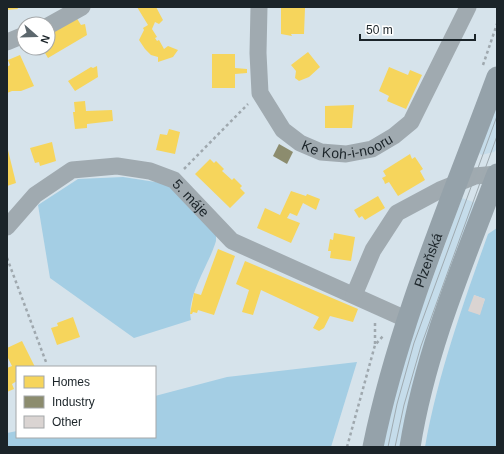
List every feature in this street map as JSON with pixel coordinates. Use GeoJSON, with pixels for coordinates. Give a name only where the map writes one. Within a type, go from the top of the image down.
{"type":"FeatureCollection","features":[{"type":"Feature","properties":{"kind":"main road","name":"Plzeňská"},"geometry":{"type":"LineString","coordinates":[[373,447],[382,403],[408,320],[497,77]]}},
{"type":"Feature","properties":{"kind":"main road"},"geometry":{"type":"LineString","coordinates":[[410,447],[420,393],[449,299],[497,174]]}},
{"type":"Feature","properties":{"kind":"street"},"geometry":{"type":"LineString","coordinates":[[56,22],[82,7]]}},
{"type":"Feature","properties":{"kind":"street"},"geometry":{"type":"LineString","coordinates":[[259,7],[260,92]]}},
{"type":"Feature","properties":{"kind":"street","name":"Ke Koh-i-nooru"},"geometry":{"type":"LineString","coordinates":[[260,92],[283,130],[300,144],[321,152],[346,154],[372,149],[394,136],[411,122],[468,7]]}},
{"type":"Feature","properties":{"kind":"street","name":"5. máje"},"geometry":{"type":"LineString","coordinates":[[7,227],[35,195],[72,170],[117,166],[150,171],[174,180],[232,241],[408,320]]}},
{"type":"Feature","properties":{"kind":"street"},"geometry":{"type":"LineString","coordinates":[[354,295],[373,250],[397,213],[440,190],[475,176],[497,174]]}},
{"type":"Feature","properties":{"kind":"path"},"geometry":{"type":"LineString","coordinates":[[174,180],[260,92]]}},
{"type":"Feature","properties":{"kind":"path"},"geometry":{"type":"LineString","coordinates":[[7,258],[46,362]]}},
{"type":"Feature","properties":{"kind":"path"},"geometry":{"type":"LineString","coordinates":[[347,447],[375,345],[384,334]]}},
{"type":"Feature","properties":{"kind":"shaded area"},"geometry":{"type":"Polygon","coordinates":[[[497,103],[497,149],[494,152],[481,155],[479,152],[497,103]]]}},
{"type":"Feature","properties":{"kind":"shaded area"},"geometry":{"type":"Polygon","coordinates":[[[123,177],[175,185],[216,235],[213,250],[199,280],[192,301],[190,311],[191,320],[134,338],[50,278],[38,205],[78,179],[123,177]]]}},
{"type":"Feature","properties":{"kind":"shaded area"},"geometry":{"type":"Polygon","coordinates":[[[462,198],[476,203],[400,447],[381,447],[412,335],[462,198]]]}},
{"type":"Feature","properties":{"kind":"shaded area"},"geometry":{"type":"Polygon","coordinates":[[[497,228],[497,447],[425,447],[430,420],[444,366],[488,234],[497,228]],[[474,295],[479,315],[485,299],[474,295]]]}},
{"type":"Feature","properties":{"kind":"shaded area"},"geometry":{"type":"Polygon","coordinates":[[[357,362],[331,447],[7,447],[7,433],[16,431],[16,438],[156,438],[156,396],[227,377],[357,362]]]}},
{"type":"Feature","properties":{"kind":"building: Homes"},"geometry":{"type":"Polygon","coordinates":[[[7,7],[17,7],[18,9],[7,10],[7,7]]]}},
{"type":"Feature","properties":{"kind":"building: Homes"},"geometry":{"type":"Polygon","coordinates":[[[137,7],[156,7],[163,20],[159,24],[155,22],[152,29],[157,37],[155,38],[157,41],[159,40],[164,49],[168,46],[178,50],[173,57],[158,62],[158,57],[151,55],[145,49],[139,40],[144,30],[143,28],[148,25],[137,7]]]}},
{"type":"Feature","properties":{"kind":"building: Homes"},"geometry":{"type":"Polygon","coordinates":[[[281,8],[305,8],[304,34],[291,34],[292,36],[281,34],[281,8]]]}},
{"type":"Feature","properties":{"kind":"building: Homes"},"geometry":{"type":"Polygon","coordinates":[[[76,17],[81,25],[85,24],[87,35],[56,53],[56,29],[76,17]]]}},
{"type":"Feature","properties":{"kind":"building: Homes"},"geometry":{"type":"Polygon","coordinates":[[[308,52],[320,67],[309,77],[299,81],[295,78],[296,71],[291,65],[308,52]]]}},
{"type":"Feature","properties":{"kind":"building: Homes"},"geometry":{"type":"Polygon","coordinates":[[[212,54],[235,54],[235,68],[247,69],[247,73],[235,74],[235,88],[212,88],[212,54]]]}},
{"type":"Feature","properties":{"kind":"building: Homes"},"geometry":{"type":"Polygon","coordinates":[[[20,56],[34,86],[21,91],[12,91],[7,93],[7,67],[10,65],[8,60],[20,56]]]}},
{"type":"Feature","properties":{"kind":"building: Homes"},"geometry":{"type":"Polygon","coordinates":[[[97,66],[98,77],[75,91],[68,81],[91,67],[93,68],[97,66]]]}},
{"type":"Feature","properties":{"kind":"building: Homes"},"geometry":{"type":"Polygon","coordinates":[[[389,67],[408,75],[410,70],[422,75],[406,109],[387,101],[389,96],[379,91],[389,67]]]}},
{"type":"Feature","properties":{"kind":"building: Homes"},"geometry":{"type":"Polygon","coordinates":[[[85,101],[86,111],[112,110],[113,121],[87,124],[87,128],[75,129],[73,112],[75,112],[74,102],[85,101]]]}},
{"type":"Feature","properties":{"kind":"building: Homes"},"geometry":{"type":"Polygon","coordinates":[[[354,105],[352,128],[325,128],[325,106],[354,105]]]}},
{"type":"Feature","properties":{"kind":"building: Homes"},"geometry":{"type":"Polygon","coordinates":[[[169,129],[180,132],[175,154],[156,150],[160,134],[167,135],[169,129]]]}},
{"type":"Feature","properties":{"kind":"building: Homes"},"geometry":{"type":"Polygon","coordinates":[[[52,142],[56,161],[40,166],[39,162],[35,163],[30,148],[52,142]]]}},
{"type":"Feature","properties":{"kind":"building: Homes"},"geometry":{"type":"Polygon","coordinates":[[[7,146],[16,183],[7,186],[7,146]]]}},
{"type":"Feature","properties":{"kind":"building: Homes"},"geometry":{"type":"Polygon","coordinates":[[[410,154],[412,159],[415,157],[423,169],[420,171],[425,180],[398,196],[389,182],[385,184],[382,178],[386,176],[383,171],[410,154]]]}},
{"type":"Feature","properties":{"kind":"building: Homes"},"geometry":{"type":"Polygon","coordinates":[[[210,159],[214,163],[216,161],[224,169],[222,171],[232,180],[234,178],[242,186],[240,188],[245,193],[230,208],[195,174],[210,159]]]}},
{"type":"Feature","properties":{"kind":"building: Homes"},"geometry":{"type":"Polygon","coordinates":[[[291,191],[306,196],[307,194],[320,199],[316,210],[303,203],[297,216],[290,213],[287,218],[300,223],[291,243],[257,228],[265,208],[280,215],[291,191]]]}},
{"type":"Feature","properties":{"kind":"building: Homes"},"geometry":{"type":"Polygon","coordinates":[[[378,196],[385,208],[365,220],[362,216],[359,218],[354,210],[378,196]]]}},
{"type":"Feature","properties":{"kind":"building: Homes"},"geometry":{"type":"Polygon","coordinates":[[[334,233],[355,237],[351,261],[330,258],[331,251],[328,251],[330,239],[333,240],[334,233]]]}},
{"type":"Feature","properties":{"kind":"building: Homes"},"geometry":{"type":"Polygon","coordinates":[[[218,249],[235,256],[214,315],[198,310],[197,313],[193,312],[190,314],[194,293],[201,295],[218,249]]]}},
{"type":"Feature","properties":{"kind":"building: Homes"},"geometry":{"type":"Polygon","coordinates":[[[245,261],[358,309],[353,322],[330,316],[324,328],[319,331],[313,328],[319,317],[261,290],[253,315],[242,312],[249,290],[236,284],[245,261]]]}},
{"type":"Feature","properties":{"kind":"building: Homes"},"geometry":{"type":"Polygon","coordinates":[[[73,317],[80,337],[57,345],[51,328],[58,326],[57,323],[73,317]]]}},
{"type":"Feature","properties":{"kind":"building: Homes"},"geometry":{"type":"Polygon","coordinates":[[[22,341],[34,366],[16,366],[16,382],[12,384],[14,389],[7,392],[7,368],[12,366],[7,356],[7,348],[22,341]]]}},
{"type":"Feature","properties":{"kind":"building: Industry"},"geometry":{"type":"Polygon","coordinates":[[[279,144],[293,152],[287,164],[273,156],[279,144]]]}},
{"type":"Feature","properties":{"kind":"building: Other"},"geometry":{"type":"Polygon","coordinates":[[[474,295],[485,299],[480,315],[468,311],[474,295]]]}},
{"type":"Feature","properties":{"kind":"tram line"},"geometry":{"type":"LineString","coordinates":[[388,447],[397,404],[414,343],[497,116]]}},
{"type":"Feature","properties":{"kind":"tram line"},"geometry":{"type":"LineString","coordinates":[[395,447],[404,405],[421,346],[497,136]]}}]}
